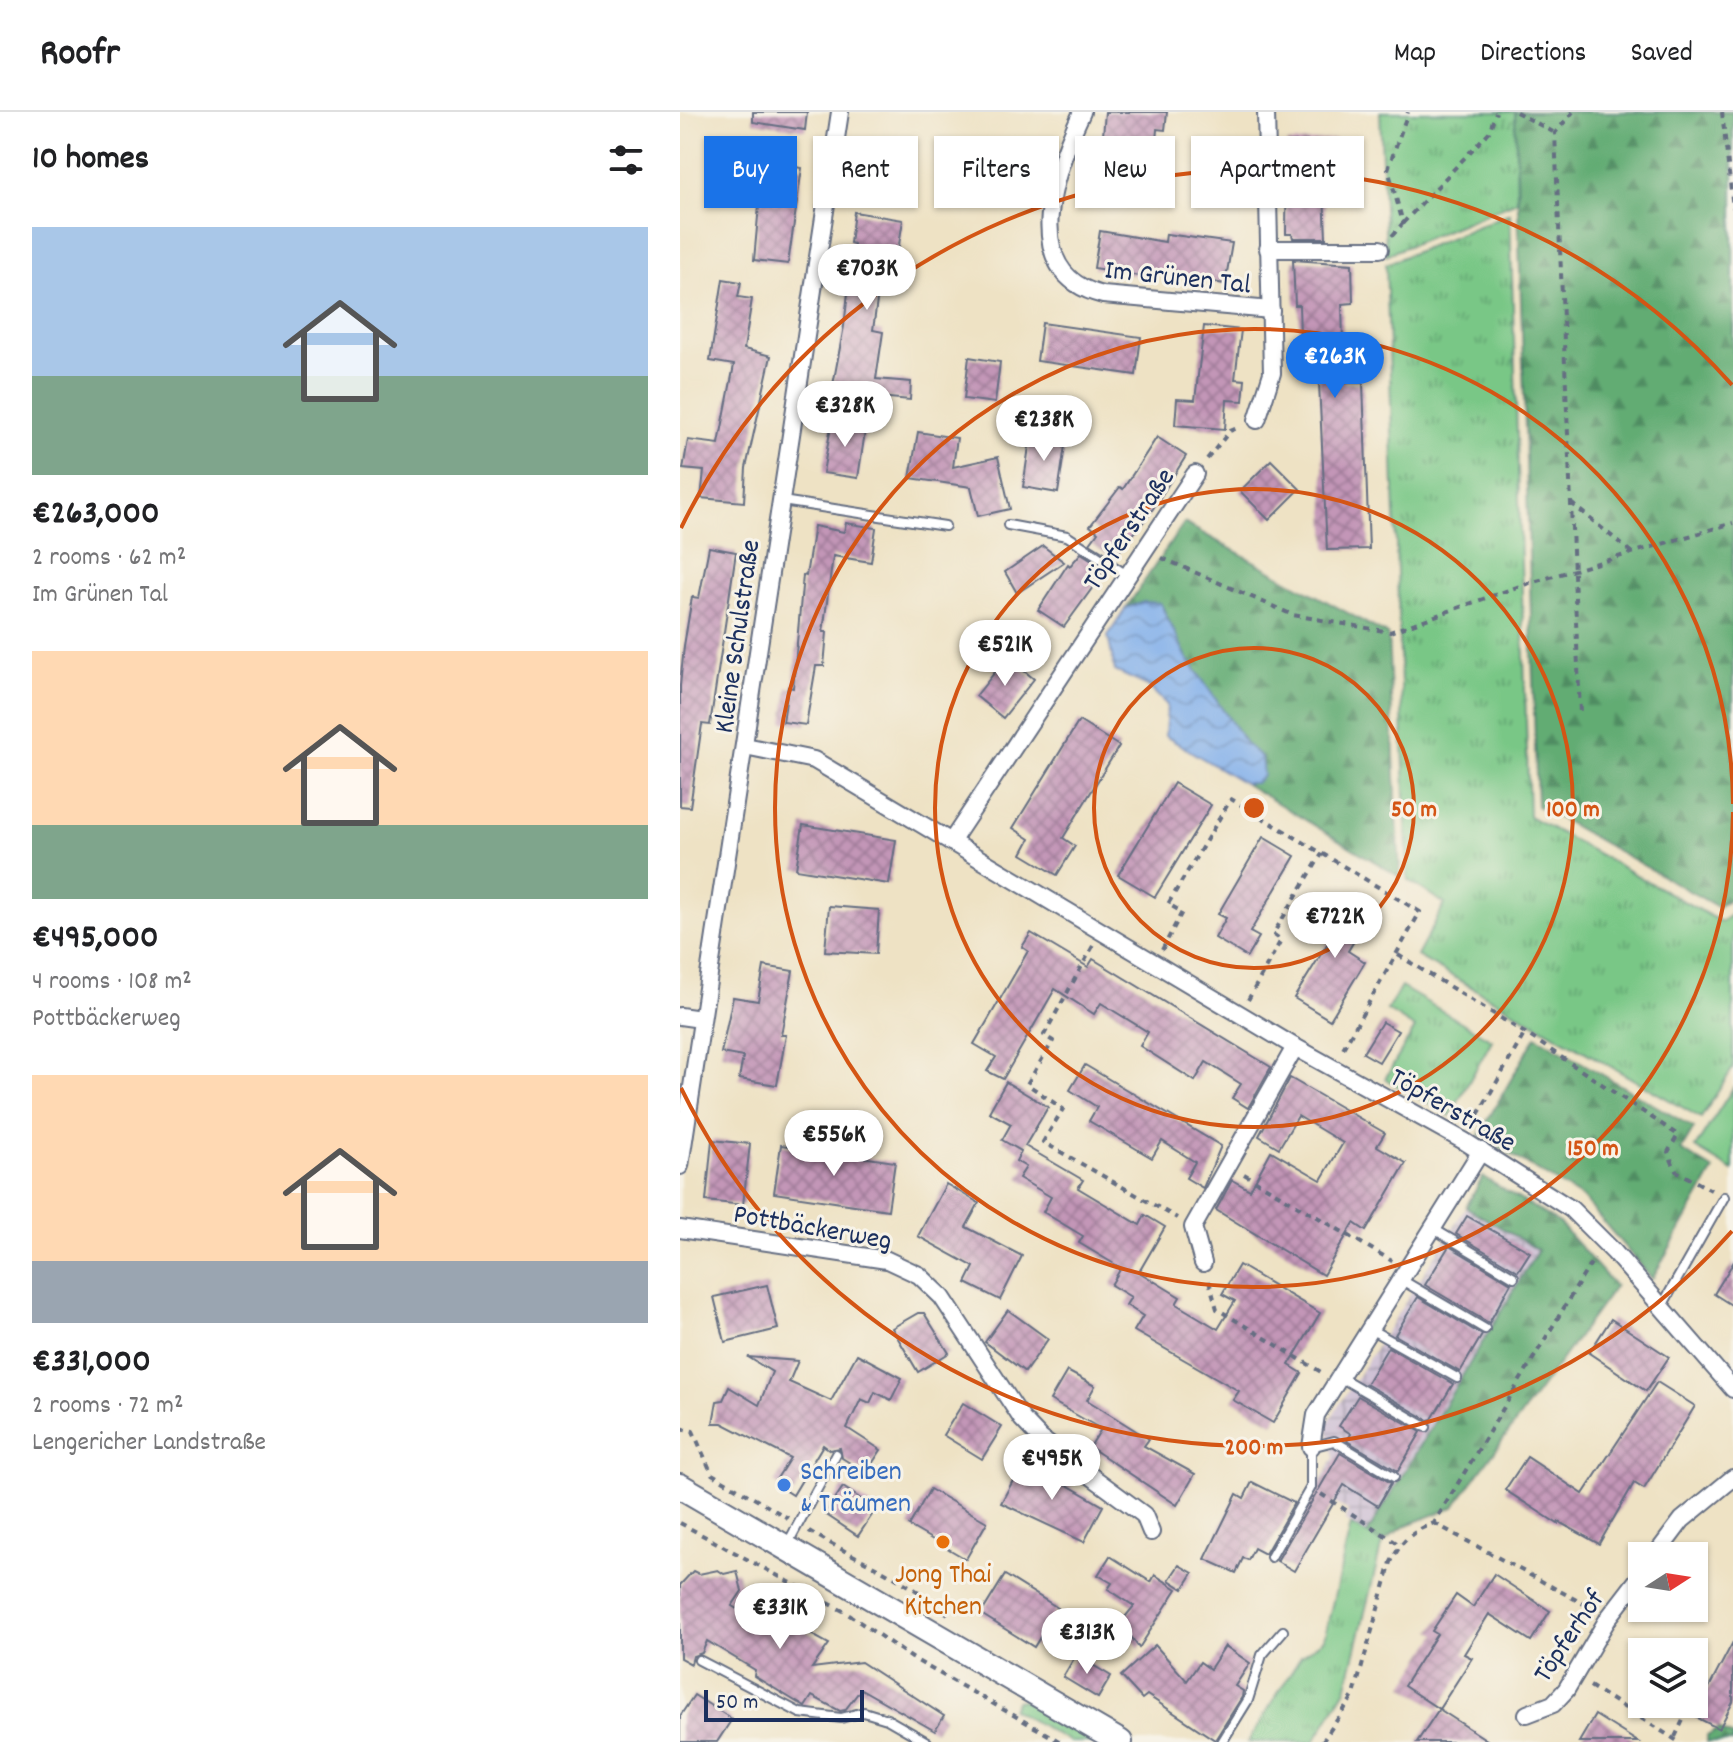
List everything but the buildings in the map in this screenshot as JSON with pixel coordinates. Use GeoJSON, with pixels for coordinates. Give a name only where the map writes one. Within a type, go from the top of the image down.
{"type":"FeatureCollection","features":[{"type":"Feature","properties":{"kind":"main road"},"geometry":{"type":"LineString","coordinates":[[680,1486],[1120,1742]]}},
{"type":"Feature","properties":{"kind":"street","name":"Kleine Schulstraße"},"geometry":{"type":"LineString","coordinates":[[680,1164],[840,112]]}},
{"type":"Feature","properties":{"kind":"street","name":"Im Grünen Tal"},"geometry":{"type":"LineString","coordinates":[[1082,112],[1064,151],[1048,221],[1056,261],[1070,277],[1083,290],[1103,295],[1271,310]]}},
{"type":"Feature","properties":{"kind":"street","name":"Im Grünen Tal"},"geometry":{"type":"LineString","coordinates":[[1257,420],[1272,373],[1266,112]]}},
{"type":"Feature","properties":{"kind":"street","name":"Im Grünen Tal"},"geometry":{"type":"LineString","coordinates":[[1268,249],[1380,249]]}},
{"type":"Feature","properties":{"kind":"street","name":"Töpferstraße"},"geometry":{"type":"LineString","coordinates":[[951,842],[1195,474]]}},
{"type":"Feature","properties":{"kind":"street","name":"Töpferstraße"},"geometry":{"type":"LineString","coordinates":[[745,746],[814,760],[1295,1047],[1481,1151],[1571,1209],[1662,1306],[1733,1389]]}},
{"type":"Feature","properties":{"kind":"street"},"geometry":{"type":"LineString","coordinates":[[680,1016],[701,1019]]}},
{"type":"Feature","properties":{"kind":"street"},"geometry":{"type":"LineString","coordinates":[[1203,1263],[1193,1227],[1295,1047]]}},
{"type":"Feature","properties":{"kind":"street"},"geometry":{"type":"LineString","coordinates":[[1311,1447],[1316,1415],[1481,1151]]}},
{"type":"Feature","properties":{"kind":"street","name":"Pottbäckerweg"},"geometry":{"type":"LineString","coordinates":[[680,1229],[887,1260],[919,1275],[942,1297],[1022,1419],[1041,1439],[1144,1515],[1151,1532]]}},
{"type":"Feature","properties":{"kind":"street"},"geometry":{"type":"LineString","coordinates":[[1666,1542],[1682,1520],[1733,1478]]}},
{"type":"Feature","properties":{"kind":"street","name":"Töpferhof"},"geometry":{"type":"LineString","coordinates":[[1527,1714],[1553,1704],[1628,1592]]}},
{"type":"Feature","properties":{"kind":"lane"},"geometry":{"type":"LineString","coordinates":[[782,501],[945,526]]}},
{"type":"Feature","properties":{"kind":"lane"},"geometry":{"type":"LineString","coordinates":[[1008,525],[1067,536],[1127,575]]}},
{"type":"Feature","properties":{"kind":"lane"},"geometry":{"type":"LineString","coordinates":[[1662,1306],[1724,1197]]}},
{"type":"Feature","properties":{"kind":"lane"},"geometry":{"type":"LineString","coordinates":[[1431,1227],[1514,1277]]}},
{"type":"Feature","properties":{"kind":"lane"},"geometry":{"type":"LineString","coordinates":[[1403,1274],[1485,1329]]}},
{"type":"Feature","properties":{"kind":"lane"},"geometry":{"type":"LineString","coordinates":[[1369,1328],[1457,1378]]}},
{"type":"Feature","properties":{"kind":"lane"},"geometry":{"type":"LineString","coordinates":[[1338,1379],[1426,1427]]}},
{"type":"Feature","properties":{"kind":"lane"},"geometry":{"type":"LineString","coordinates":[[1271,1557],[1311,1487],[1311,1447],[1334,1441],[1394,1477]]}},
{"type":"Feature","properties":{"kind":"lane"},"geometry":{"type":"LineString","coordinates":[[785,1548],[836,1454]]}},
{"type":"Feature","properties":{"kind":"lane"},"geometry":{"type":"LineString","coordinates":[[1222,1742],[1248,1700],[1262,1655],[1283,1631]]}},
{"type":"Feature","properties":{"kind":"lane"},"geometry":{"type":"LineString","coordinates":[[699,1660],[800,1713],[841,1718],[864,1712],[887,1719],[927,1742]]}},
{"type":"Feature","properties":{"kind":"path"},"geometry":{"type":"LineString","coordinates":[[1403,223],[1388,169],[1408,112]]}},
{"type":"Feature","properties":{"kind":"path"},"geometry":{"type":"LineString","coordinates":[[1380,249],[1489,132],[1496,112]]}},
{"type":"Feature","properties":{"kind":"path"},"geometry":{"type":"LineString","coordinates":[[1516,112],[1555,133]]}},
{"type":"Feature","properties":{"kind":"path"},"geometry":{"type":"LineString","coordinates":[[1573,112],[1555,133],[1580,713]]}},
{"type":"Feature","properties":{"kind":"path"},"geometry":{"type":"LineString","coordinates":[[1722,112],[1733,208]]}},
{"type":"Feature","properties":{"kind":"path","name":"Töpferstraße"},"geometry":{"type":"LineString","coordinates":[[1195,474],[1230,431],[1257,420]]}},
{"type":"Feature","properties":{"kind":"path"},"geometry":{"type":"LineString","coordinates":[[1570,502],[1631,552]]}},
{"type":"Feature","properties":{"kind":"path"},"geometry":{"type":"LineString","coordinates":[[1144,550],[1293,615],[1390,632],[1573,569],[1733,523]]}},
{"type":"Feature","properties":{"kind":"path"},"geometry":{"type":"LineString","coordinates":[[1155,962],[1182,912],[1168,904],[1231,799],[1420,912],[1398,955],[1358,1018],[1333,1068]]}},
{"type":"Feature","properties":{"kind":"path"},"geometry":{"type":"LineString","coordinates":[[1241,1013],[1281,940],[1273,934],[1322,854]]}},
{"type":"Feature","properties":{"kind":"path"},"geometry":{"type":"LineString","coordinates":[[1102,930],[1044,1035],[1053,1041],[1027,1084],[1063,1109],[1043,1142],[1193,1227]]}},
{"type":"Feature","properties":{"kind":"path"},"geometry":{"type":"LineString","coordinates":[[1398,955],[1525,1033],[1678,1135],[1668,1152],[1676,1171],[1724,1197]]}},
{"type":"Feature","properties":{"kind":"path"},"geometry":{"type":"LineString","coordinates":[[1464,1141],[1525,1033]]}},
{"type":"Feature","properties":{"kind":"path"},"geometry":{"type":"LineString","coordinates":[[1229,1165],[1403,1274]]}},
{"type":"Feature","properties":{"kind":"path"},"geometry":{"type":"LineString","coordinates":[[1322,1742],[1354,1695],[1391,1562],[1400,1545],[1409,1533],[1434,1523],[1604,1242]]}},
{"type":"Feature","properties":{"kind":"path"},"geometry":{"type":"LineString","coordinates":[[1203,1263],[1217,1309],[1338,1379]]}},
{"type":"Feature","properties":{"kind":"path"},"geometry":{"type":"LineString","coordinates":[[1311,1487],[1400,1545]]}},
{"type":"Feature","properties":{"kind":"path"},"geometry":{"type":"LineString","coordinates":[[680,1523],[845,1612],[912,1658],[1061,1742]]}},
{"type":"Feature","properties":{"kind":"path"},"geometry":{"type":"LineString","coordinates":[[1434,1523],[1609,1617]]}},
{"type":"Feature","properties":{"kind":"path"},"geometry":{"type":"LineString","coordinates":[[1574,1676],[1677,1740],[1684,1718]]}},
{"type":"Feature","properties":{"kind":"shaded area"},"geometry":{"type":"Polygon","coordinates":[[[1466,1207],[1538,1249],[1367,1534],[1346,1521],[1348,1511],[1315,1491],[1334,1458],[1327,1424],[1466,1207]]]}},
{"type":"Feature","properties":{"kind":"green space"},"geometry":{"type":"Polygon","coordinates":[[[1380,112],[1515,112],[1517,201],[1386,255],[1380,112]]]}},
{"type":"Feature","properties":{"kind":"green space"},"geometry":{"type":"Polygon","coordinates":[[[1515,112],[1733,112],[1733,896],[1718,907],[1537,806],[1515,112]]]}},
{"type":"Feature","properties":{"kind":"green space"},"geometry":{"type":"Polygon","coordinates":[[[1510,213],[1529,816],[1721,922],[1733,913],[1733,1068],[1701,1118],[1417,956],[1445,904],[1408,880],[1386,264],[1510,213]]]}},
{"type":"Feature","properties":{"kind":"green space"},"geometry":{"type":"Polygon","coordinates":[[[1184,523],[1388,635],[1400,877],[1244,783],[1256,783],[1261,757],[1247,745],[1186,656],[1161,604],[1144,602],[1126,608],[1184,523]]]}},
{"type":"Feature","properties":{"kind":"green space"},"geometry":{"type":"Polygon","coordinates":[[[1401,987],[1492,1040],[1450,1116],[1385,1079],[1415,1028],[1387,1010],[1401,987]]]}},
{"type":"Feature","properties":{"kind":"green space"},"geometry":{"type":"Polygon","coordinates":[[[1536,1036],[1694,1128],[1681,1150],[1714,1170],[1652,1279],[1584,1199],[1479,1135],[1536,1036]]]}},
{"type":"Feature","properties":{"kind":"green space"},"geometry":{"type":"Polygon","coordinates":[[[1733,1088],[1733,1171],[1695,1148],[1733,1088]]]}},
{"type":"Feature","properties":{"kind":"green space"},"geometry":{"type":"Polygon","coordinates":[[[1483,1177],[1559,1223],[1615,1286],[1454,1507],[1405,1526],[1382,1543],[1367,1534],[1538,1250],[1466,1207],[1483,1177]]]}},
{"type":"Feature","properties":{"kind":"green space"},"geometry":{"type":"Polygon","coordinates":[[[1351,1525],[1382,1543],[1346,1689],[1314,1742],[1248,1742],[1301,1656],[1324,1639],[1351,1525]]]}},
{"type":"Feature","properties":{"kind":"green space"},"geometry":{"type":"Polygon","coordinates":[[[1023,1700],[1097,1742],[1070,1742],[1012,1709],[1016,1701],[1023,1700]]]}},
{"type":"Feature","properties":{"kind":"green space"},"geometry":{"type":"Polygon","coordinates":[[[1719,1729],[1733,1736],[1733,1742],[1707,1742],[1707,1736],[1719,1729]]]}},
{"type":"Feature","properties":{"kind":"water"},"geometry":{"type":"Polygon","coordinates":[[[1144,602],[1160,603],[1186,656],[1247,745],[1261,757],[1263,776],[1256,783],[1244,783],[1165,736],[1167,705],[1148,686],[1115,671],[1108,636],[1126,608],[1144,602]]]}},
{"type":"Feature","properties":{"kind":"place","name":"Schreiben & Träumen"},"geometry":{"type":"Point","coordinates":[784,1485]}},
{"type":"Feature","properties":{"kind":"place","name":"Jong Thai Kitchen"},"geometry":{"type":"Point","coordinates":[943,1542]}}]}
